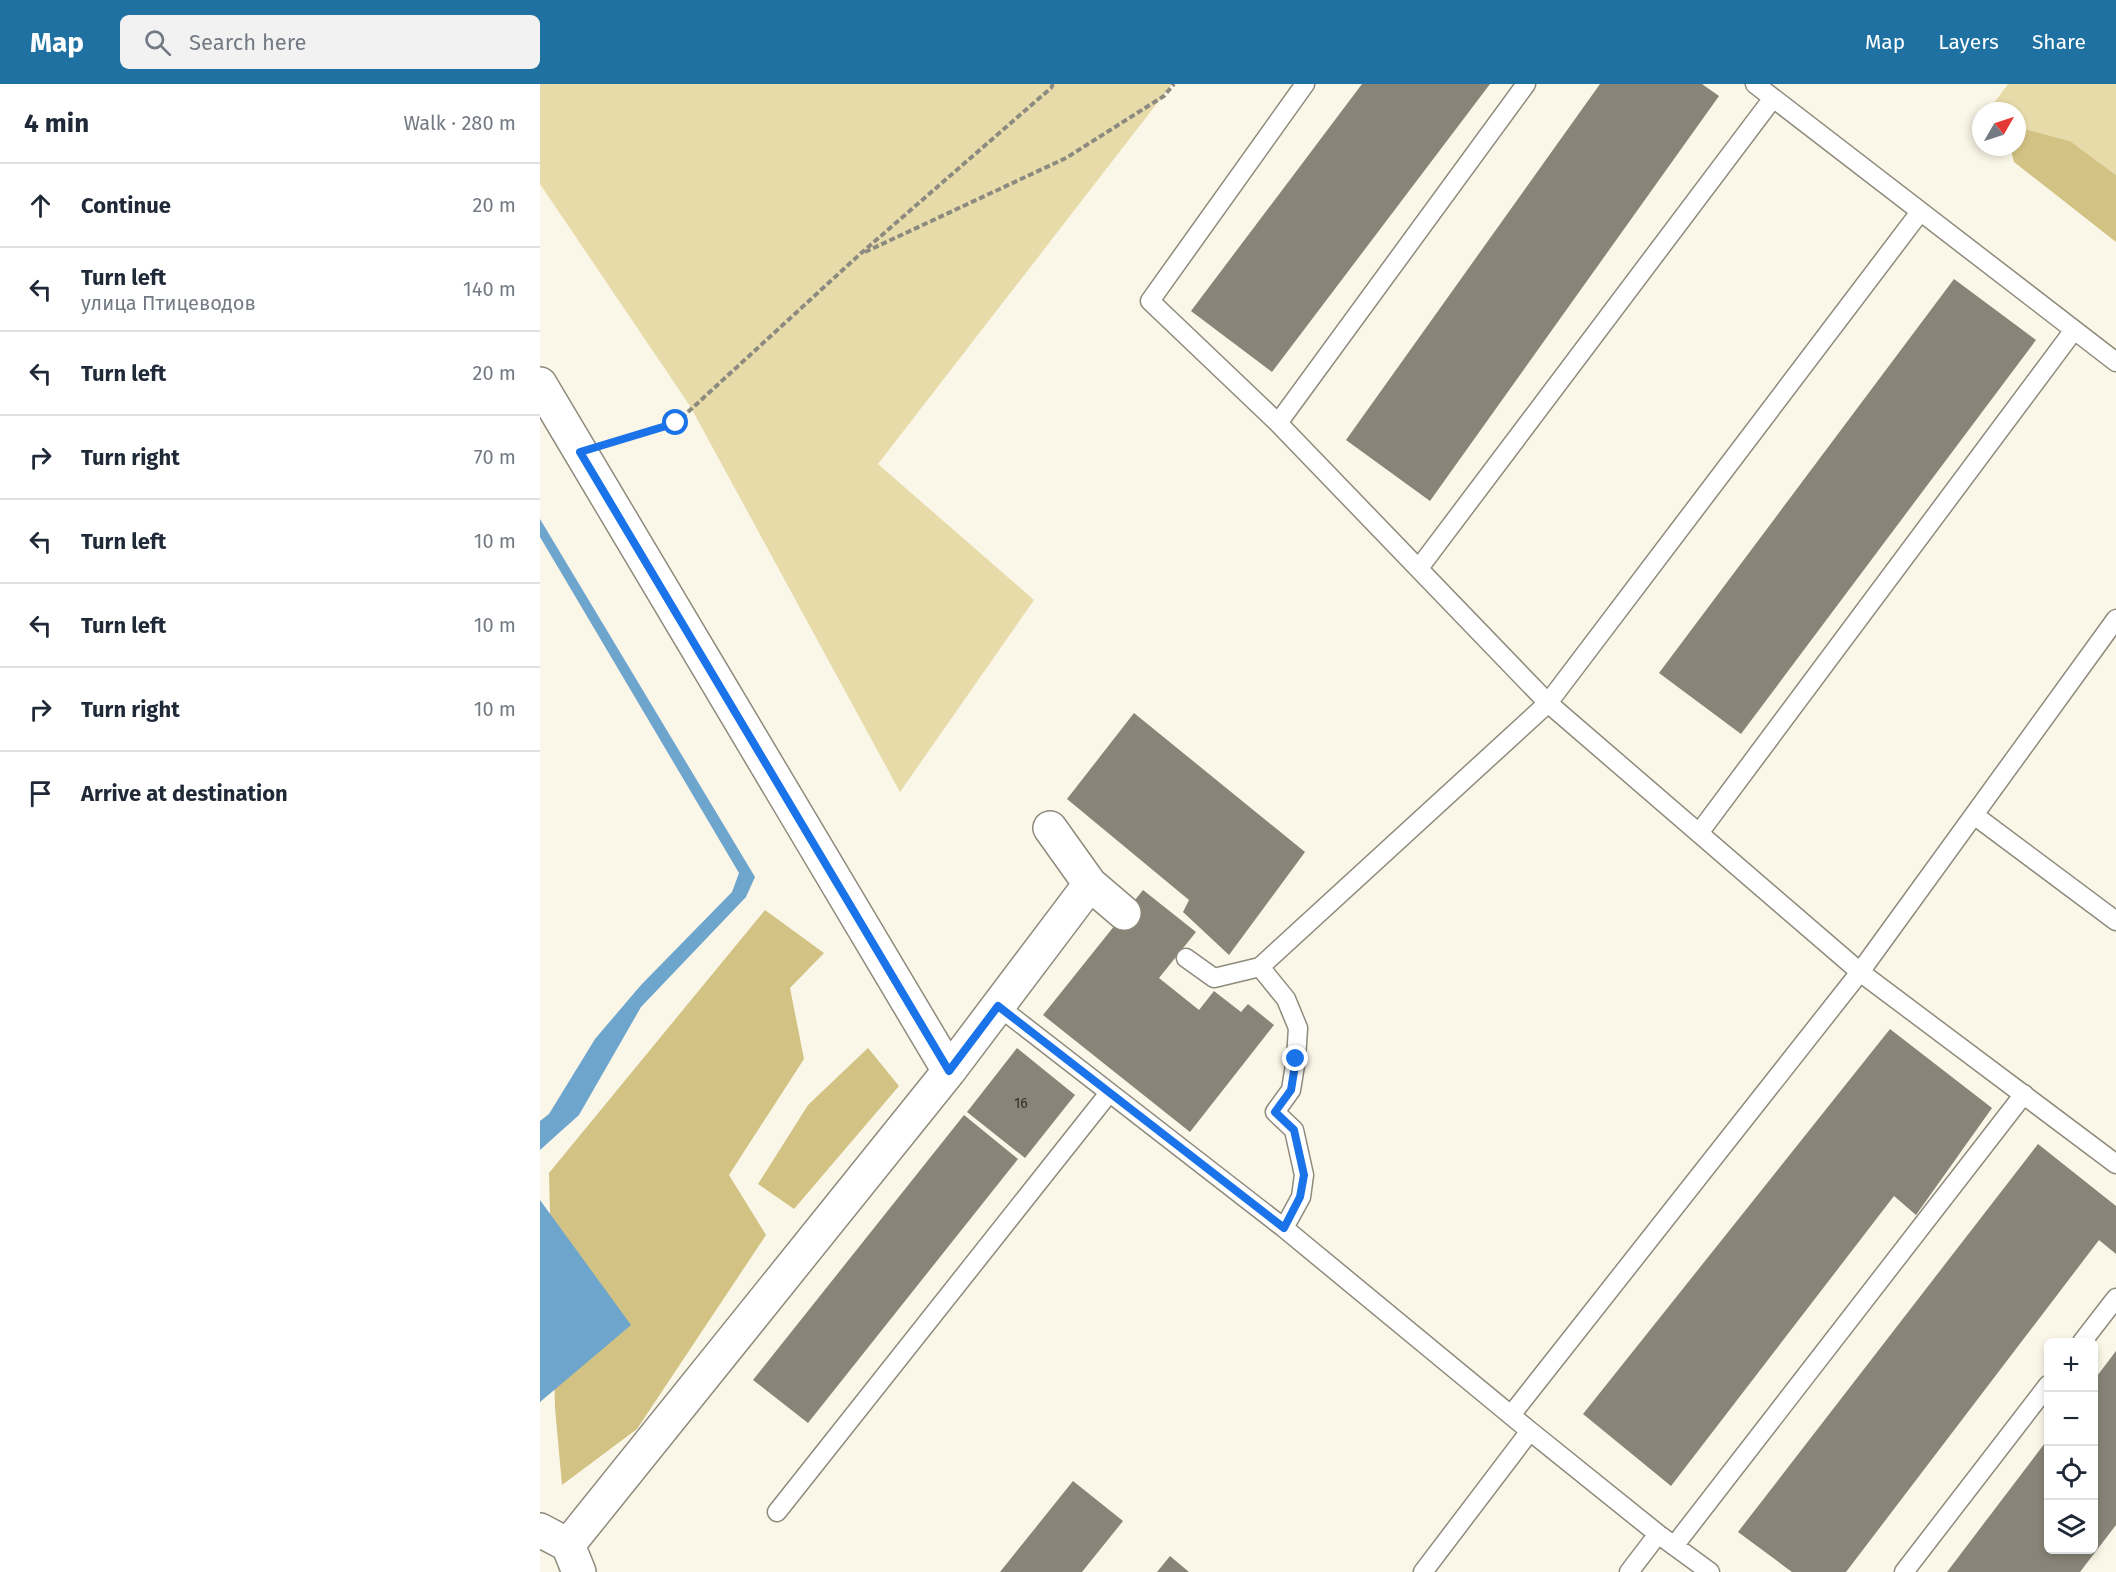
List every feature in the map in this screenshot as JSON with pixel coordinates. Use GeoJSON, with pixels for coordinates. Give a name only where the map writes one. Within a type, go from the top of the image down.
{"type":"FeatureCollection","features":[{"type":"Feature","properties":{"kind":"street"},"geometry":{"type":"LineString","coordinates":[[540,384],[949,1071]]}},
{"type":"Feature","properties":{"kind":"street"},"geometry":{"type":"LineString","coordinates":[[1050,828],[1090,884],[1124,913]]}},
{"type":"Feature","properties":{"kind":"street"},"geometry":{"type":"LineString","coordinates":[[569,1558],[949,1071],[1090,884]]}},
{"type":"Feature","properties":{"kind":"lane"},"geometry":{"type":"LineString","coordinates":[[1305,84],[1150,301],[1278,423],[1548,703],[1860,972],[2116,1164]]}},
{"type":"Feature","properties":{"kind":"lane"},"geometry":{"type":"LineString","coordinates":[[1278,423],[1526,84]]}},
{"type":"Feature","properties":{"kind":"lane"},"geometry":{"type":"LineString","coordinates":[[1755,84],[2116,362]]}},
{"type":"Feature","properties":{"kind":"lane"},"geometry":{"type":"LineString","coordinates":[[1419,568],[1773,98]]}},
{"type":"Feature","properties":{"kind":"lane"},"geometry":{"type":"LineString","coordinates":[[1186,958],[1214,978],[1260,967],[1548,703],[1920,212]]}},
{"type":"Feature","properties":{"kind":"lane"},"geometry":{"type":"LineString","coordinates":[[1699,833],[2074,330]]}},
{"type":"Feature","properties":{"kind":"lane"},"geometry":{"type":"LineString","coordinates":[[1511,1415],[1860,972],[2116,619]]}},
{"type":"Feature","properties":{"kind":"lane"},"geometry":{"type":"LineString","coordinates":[[1974,815],[2116,921]]}},
{"type":"Feature","properties":{"kind":"lane"},"geometry":{"type":"LineString","coordinates":[[1260,967],[1286,999],[1298,1028],[1291,1090],[1275,1112],[1294,1130],[1304,1175],[1300,1197],[1284,1228]]}},
{"type":"Feature","properties":{"kind":"lane"},"geometry":{"type":"LineString","coordinates":[[998,1006],[1284,1228],[1530,1431],[1658,1534],[1710,1572]]}},
{"type":"Feature","properties":{"kind":"lane"},"geometry":{"type":"LineString","coordinates":[[777,1512],[1109,1093]]}},
{"type":"Feature","properties":{"kind":"lane"},"geometry":{"type":"LineString","coordinates":[[1674,1546],[2024,1094]]}},
{"type":"Feature","properties":{"kind":"lane"},"geometry":{"type":"LineString","coordinates":[[2085,1338],[2116,1298]]}},
{"type":"Feature","properties":{"kind":"lane"},"geometry":{"type":"LineString","coordinates":[[1904,1572],[2044,1391]]}},
{"type":"Feature","properties":{"kind":"lane"},"geometry":{"type":"LineString","coordinates":[[1423,1572],[1530,1431]]}},
{"type":"Feature","properties":{"kind":"lane"},"geometry":{"type":"LineString","coordinates":[[1629,1572],[1658,1534]]}},
{"type":"Feature","properties":{"kind":"path"},"geometry":{"type":"LineString","coordinates":[[580,452],[676,423],[859,255],[1053,84]]}},
{"type":"Feature","properties":{"kind":"path"},"geometry":{"type":"LineString","coordinates":[[859,255],[1066,158],[1164,96],[1174,84]]}},
{"type":"Feature","properties":{"kind":"shaded area"},"geometry":{"type":"Polygon","coordinates":[[[540,84],[1172,84],[878,464],[1034,600],[900,792],[690,406],[540,184],[540,84]]]}},
{"type":"Feature","properties":{"kind":"shaded area"},"geometry":{"type":"Polygon","coordinates":[[[2008,84],[2116,84],[2116,175],[2070,141],[2026,129],[2026,102],[1995,102],[2008,84]]]}},
{"type":"Feature","properties":{"kind":"shaded area"},"geometry":{"type":"Polygon","coordinates":[[[2026,129],[2070,141],[2116,175],[2116,242],[2014,162],[2012,156],[2026,156],[2026,129]]]}},
{"type":"Feature","properties":{"kind":"shaded area"},"geometry":{"type":"Polygon","coordinates":[[[765,910],[824,953],[790,988],[804,1059],[729,1175],[766,1235],[637,1429],[562,1485],[555,1408],[549,1173],[765,910]]]}},
{"type":"Feature","properties":{"kind":"shaded area"},"geometry":{"type":"Polygon","coordinates":[[[868,1048],[899,1086],[794,1209],[758,1184],[808,1105],[868,1048]]]}},
{"type":"Feature","properties":{"kind":"water"},"geometry":{"type":"Polygon","coordinates":[[[540,519],[755,877],[746,897],[641,1007],[579,1115],[540,1150],[540,1121],[549,1114],[595,1039],[641,985],[732,892],[739,873],[540,537],[540,519]]]}},
{"type":"Feature","properties":{"kind":"water"},"geometry":{"type":"Polygon","coordinates":[[[540,1200],[631,1325],[540,1402],[540,1200]]]}},
{"type":"Feature","properties":{"kind":"building"},"geometry":{"type":"Polygon","coordinates":[[[1362,84],[1490,84],[1272,372],[1191,311],[1362,84]]]}},
{"type":"Feature","properties":{"kind":"building"},"geometry":{"type":"Polygon","coordinates":[[[1600,84],[1702,84],[1719,96],[1430,501],[1346,440],[1600,84]]]}},
{"type":"Feature","properties":{"kind":"building"},"geometry":{"type":"Polygon","coordinates":[[[1954,279],[2036,340],[1741,734],[1659,673],[1954,279]]]}},
{"type":"Feature","properties":{"kind":"building"},"geometry":{"type":"Polygon","coordinates":[[[1134,713],[1305,852],[1229,955],[1183,912],[1189,900],[1067,799],[1134,713]]]}},
{"type":"Feature","properties":{"kind":"building"},"geometry":{"type":"Polygon","coordinates":[[[1143,890],[1196,932],[1159,978],[1199,1010],[1214,991],[1241,1012],[1248,1004],[1274,1025],[1190,1132],[1043,1015],[1143,890]]]}},
{"type":"Feature","properties":{"kind":"building"},"geometry":{"type":"Polygon","coordinates":[[[1890,1029],[1992,1108],[1916,1215],[1894,1196],[1671,1486],[1583,1414],[1890,1029]]]}},
{"type":"Feature","properties":{"kind":"building"},"geometry":{"type":"Polygon","coordinates":[[[1017,1048],[1075,1095],[1025,1158],[967,1112],[1017,1048]]]}},
{"type":"Feature","properties":{"kind":"building"},"geometry":{"type":"Polygon","coordinates":[[[964,1115],[1018,1159],[808,1423],[753,1380],[964,1115]]]}},
{"type":"Feature","properties":{"kind":"building"},"geometry":{"type":"Polygon","coordinates":[[[2038,1144],[2116,1206],[2116,1254],[2099,1240],[1846,1572],[1792,1572],[1738,1532],[2038,1144]]]}},
{"type":"Feature","properties":{"kind":"building"},"geometry":{"type":"Polygon","coordinates":[[[2116,1351],[2116,1525],[2098,1548],[2098,1392],[2098,1375],[2116,1351]]]}},
{"type":"Feature","properties":{"kind":"building"},"geometry":{"type":"Polygon","coordinates":[[[2044,1444],[2044,1554],[2094,1554],[2080,1572],[1947,1572],[2044,1444]]]}},
{"type":"Feature","properties":{"kind":"building"},"geometry":{"type":"Polygon","coordinates":[[[1073,1481],[1123,1521],[1082,1572],[1000,1572],[1073,1481]]]}},
{"type":"Feature","properties":{"kind":"building"},"geometry":{"type":"Polygon","coordinates":[[[1170,1556],[1189,1572],[1157,1572],[1170,1556]]]}},
{"type":"Feature","properties":{"kind":"route"},"geometry":{"type":"LineString","coordinates":[[676,423],[580,452],[949,1071],[998,1006],[1284,1228],[1300,1197],[1304,1175],[1294,1130],[1275,1112],[1291,1090],[1296,1059]]}}]}
